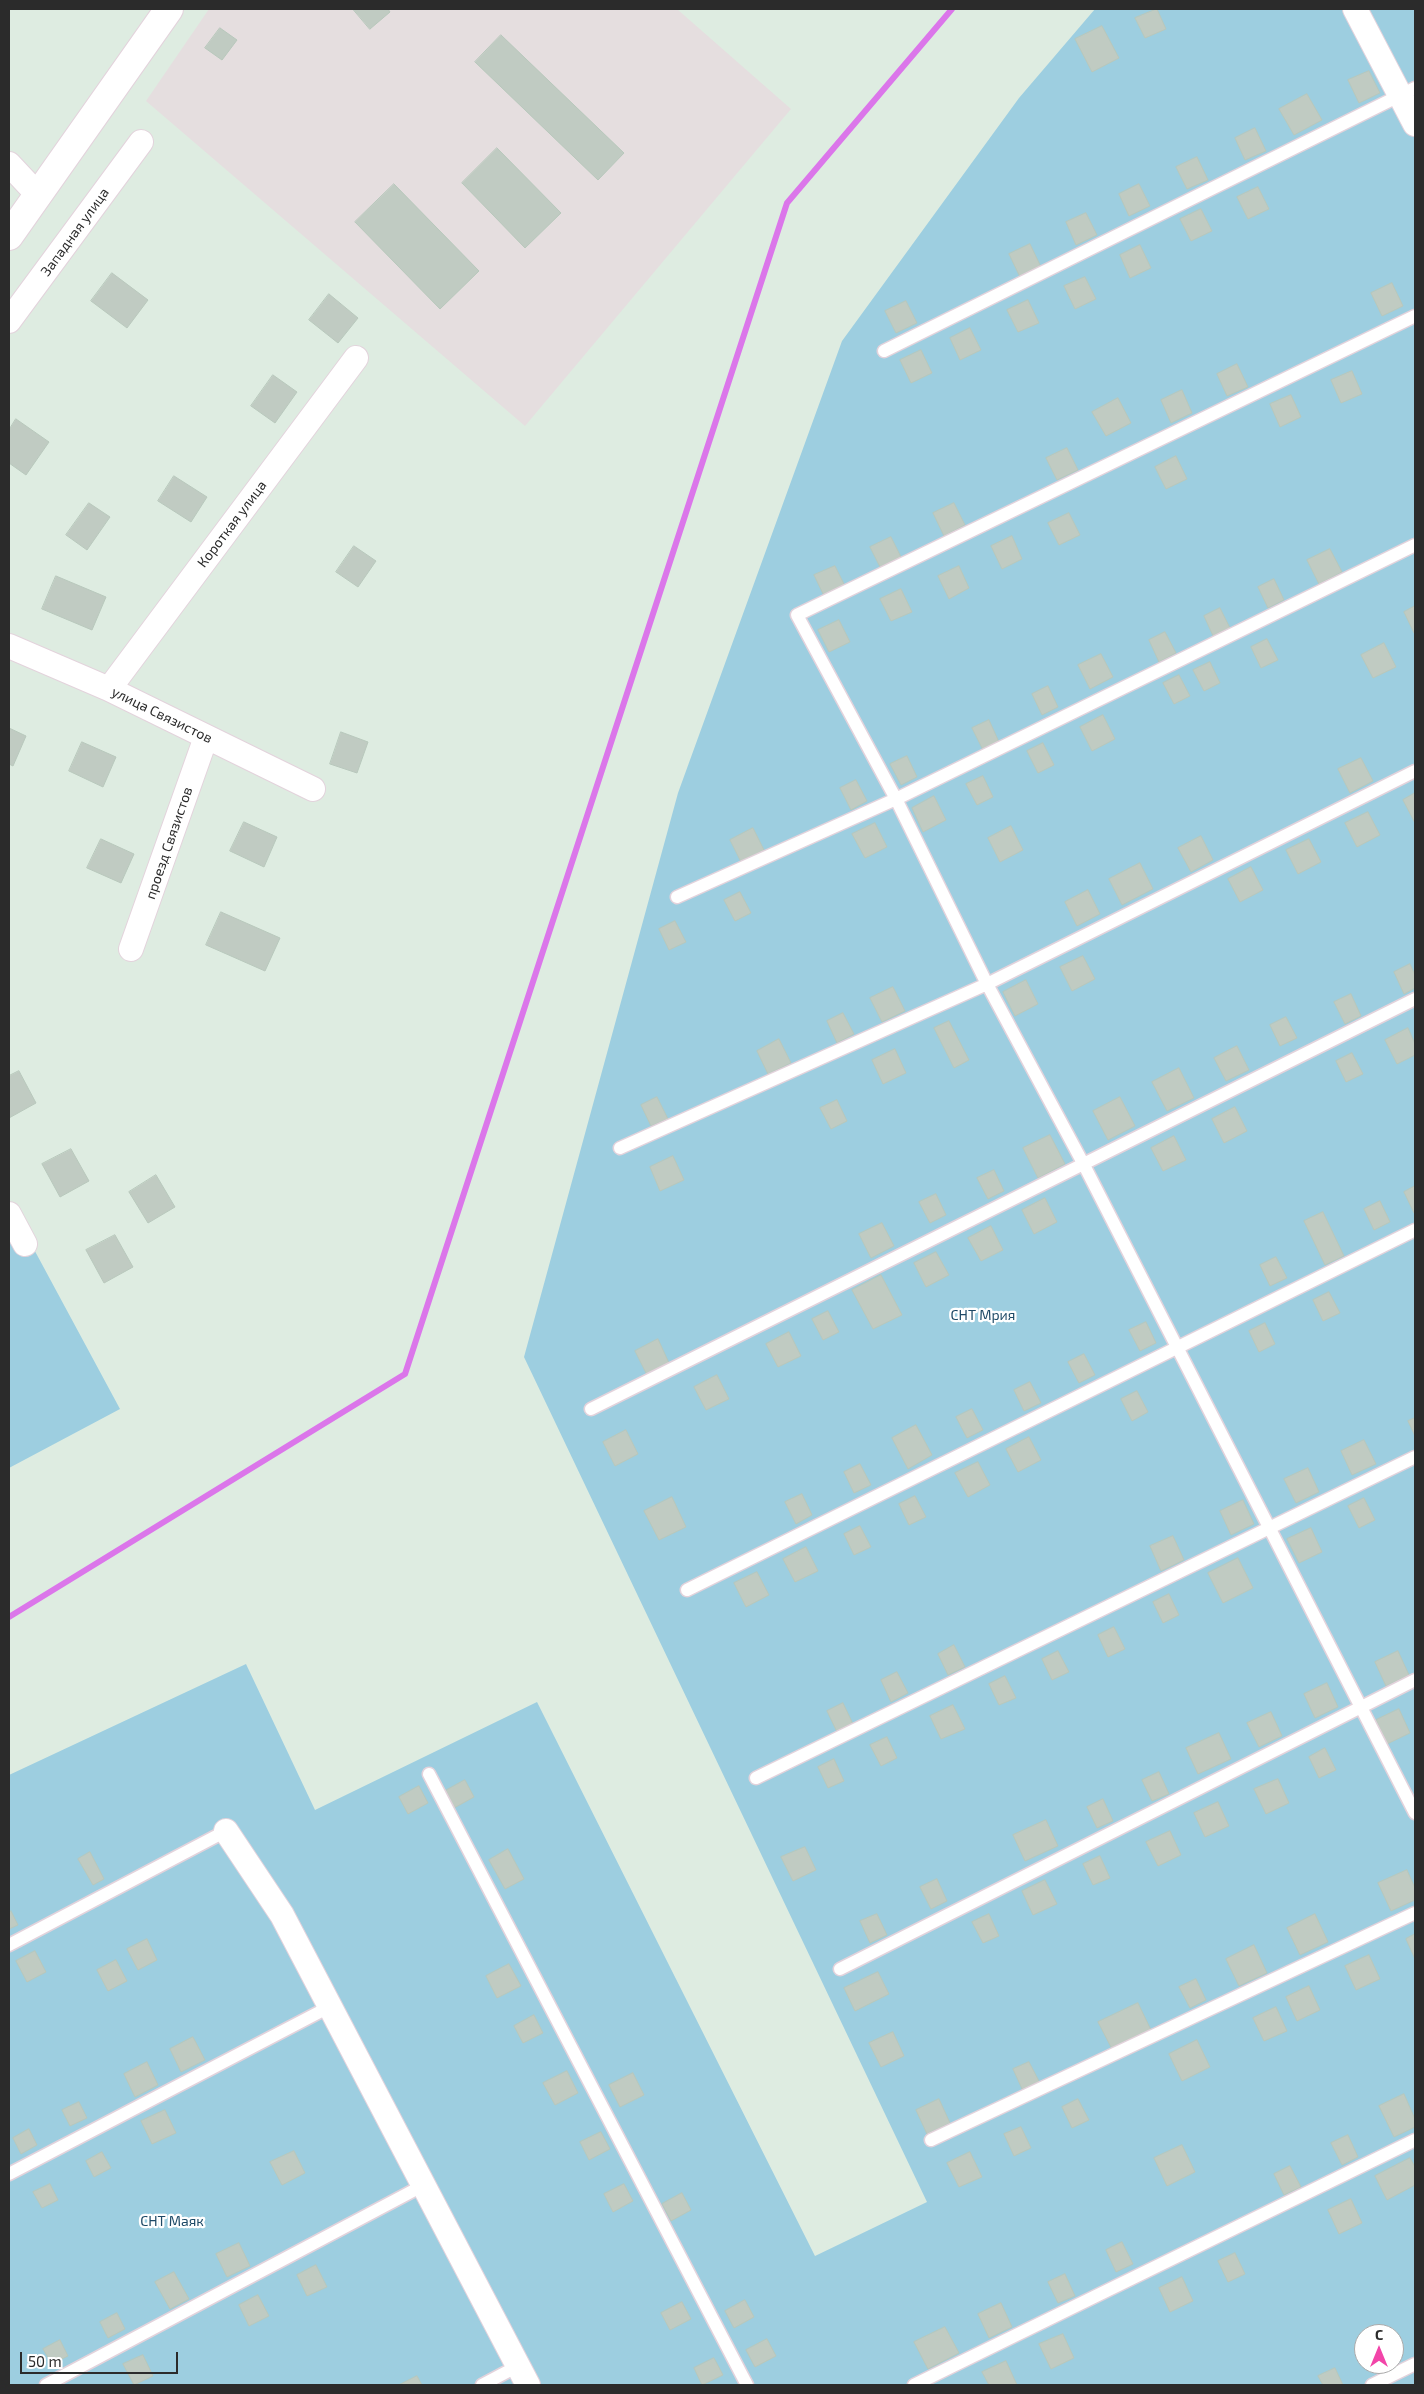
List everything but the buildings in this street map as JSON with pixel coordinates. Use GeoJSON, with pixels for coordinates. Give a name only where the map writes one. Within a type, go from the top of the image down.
{"type":"FeatureCollection","features":[{"type":"Feature","properties":{"kind":"street"},"geometry":{"type":"LineString","coordinates":[[9,236],[169,9]]}},
{"type":"Feature","properties":{"kind":"street"},"geometry":{"type":"LineString","coordinates":[[1355,9],[1408,92],[1415,124]]}},
{"type":"Feature","properties":{"kind":"street","name":"Западная улица"},"geometry":{"type":"LineString","coordinates":[[9,321],[141,142]]}},
{"type":"Feature","properties":{"kind":"street"},"geometry":{"type":"LineString","coordinates":[[9,164],[39,196]]}},
{"type":"Feature","properties":{"kind":"street","name":"Короткая улица"},"geometry":{"type":"LineString","coordinates":[[109,689],[356,358]]}},
{"type":"Feature","properties":{"kind":"street","name":"улица Связистов"},"geometry":{"type":"LineString","coordinates":[[9,646],[109,689],[313,789]]}},
{"type":"Feature","properties":{"kind":"street","name":"проезд Связистов"},"geometry":{"type":"LineString","coordinates":[[131,949],[206,737]]}},
{"type":"Feature","properties":{"kind":"street"},"geometry":{"type":"LineString","coordinates":[[9,1214],[25,1244]]}},
{"type":"Feature","properties":{"kind":"street"},"geometry":{"type":"LineString","coordinates":[[226,1831],[282,1914],[523,2376]]}},
{"type":"Feature","properties":{"kind":"lane"},"geometry":{"type":"LineString","coordinates":[[884,350],[1408,92]]}},
{"type":"Feature","properties":{"kind":"lane"},"geometry":{"type":"LineString","coordinates":[[1415,316],[797,615],[896,799],[987,984],[1084,1166],[1415,1813]]}},
{"type":"Feature","properties":{"kind":"lane"},"geometry":{"type":"LineString","coordinates":[[676,898],[896,799],[1415,545]]}},
{"type":"Feature","properties":{"kind":"lane"},"geometry":{"type":"LineString","coordinates":[[620,1148],[987,984],[1415,771]]}},
{"type":"Feature","properties":{"kind":"lane"},"geometry":{"type":"LineString","coordinates":[[591,1409],[1084,1166],[1415,1000]]}},
{"type":"Feature","properties":{"kind":"lane"},"geometry":{"type":"LineString","coordinates":[[687,1590],[1415,1230]]}},
{"type":"Feature","properties":{"kind":"lane"},"geometry":{"type":"LineString","coordinates":[[756,1778],[1415,1457]]}},
{"type":"Feature","properties":{"kind":"lane"},"geometry":{"type":"LineString","coordinates":[[840,1969],[1415,1680]]}},
{"type":"Feature","properties":{"kind":"lane"},"geometry":{"type":"LineString","coordinates":[[429,1774],[747,2385]]}},
{"type":"Feature","properties":{"kind":"lane"},"geometry":{"type":"LineString","coordinates":[[9,1945],[226,1831]]}},
{"type":"Feature","properties":{"kind":"lane"},"geometry":{"type":"LineString","coordinates":[[931,2140],[1415,1913]]}},
{"type":"Feature","properties":{"kind":"lane"},"geometry":{"type":"LineString","coordinates":[[9,2174],[331,2006]]}},
{"type":"Feature","properties":{"kind":"lane"},"geometry":{"type":"LineString","coordinates":[[914,2385],[1415,2140]]}},
{"type":"Feature","properties":{"kind":"lane"},"geometry":{"type":"LineString","coordinates":[[46,2385],[424,2185]]}},
{"type":"Feature","properties":{"kind":"lane"},"geometry":{"type":"LineString","coordinates":[[1372,2385],[1415,2364]]}},
{"type":"Feature","properties":{"kind":"lane"},"geometry":{"type":"LineString","coordinates":[[482,2385],[523,2376]]}},
{"type":"Feature","properties":{"kind":"shaded area"},"geometry":{"type":"Polygon","coordinates":[[[209,9],[677,9],[791,109],[525,426],[146,101],[209,9]]]}},
{"type":"Feature","properties":{"kind":"green space","name":"СНТ Мрия"},"geometry":{"type":"Polygon","coordinates":[[[1095,9],[1415,9],[1415,2385],[9,2385],[9,1775],[246,1664],[315,1810],[537,1702],[815,2256],[927,2202],[524,1357],[678,793],[842,341],[1019,98],[1095,9]]]}},
{"type":"Feature","properties":{"kind":"green space"},"geometry":{"type":"Polygon","coordinates":[[[9,1203],[120,1409],[9,1468],[9,1203]]]}},
{"type":"Feature","properties":{"kind":"waterway"},"geometry":{"type":"LineString","coordinates":[[9,1617],[405,1374],[787,203],[952,9]]}},
{"type":"Feature","properties":{"kind":"park label","name":"СНТ Маяк"},"geometry":{"type":"Point","coordinates":[172,2221]}}]}
